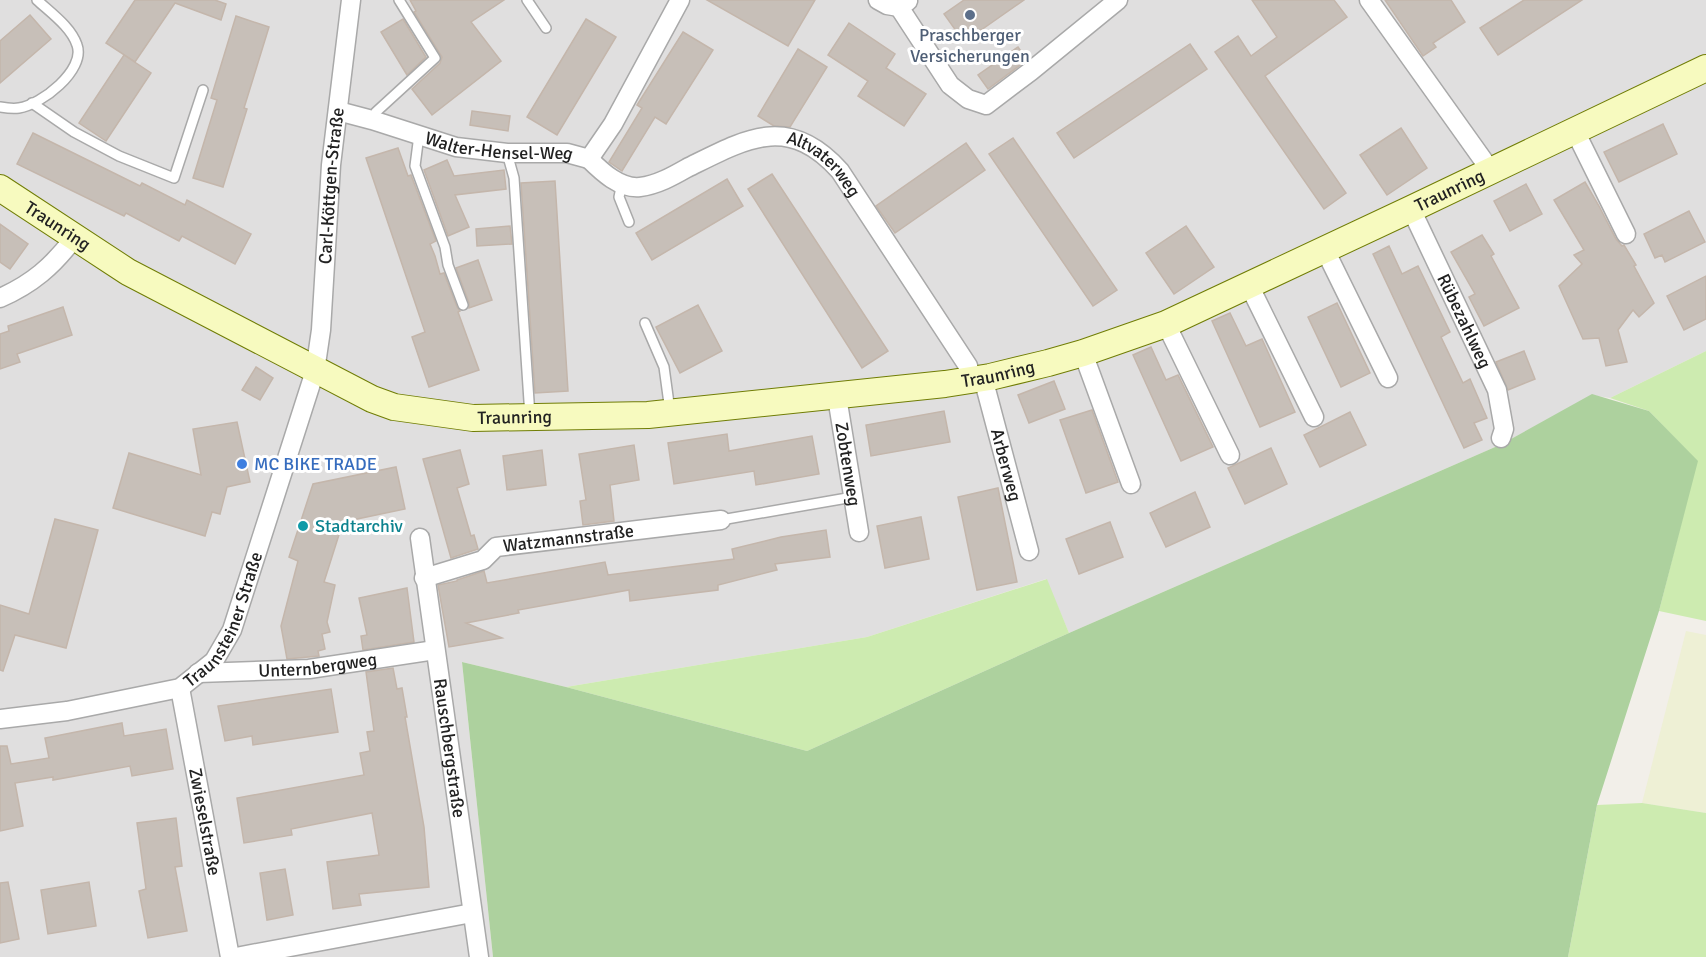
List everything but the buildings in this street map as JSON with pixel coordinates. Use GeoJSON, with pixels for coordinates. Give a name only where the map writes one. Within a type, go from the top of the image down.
{"type":"FeatureCollection","features":[{"type":"Feature","properties":{"kind":"street","name":"Carl-Köttgen-Straße"},"geometry":{"type":"LineString","coordinates":[[315,370],[321,330],[331,165],[351,0]]}},
{"type":"Feature","properties":{"kind":"street","name":"Walter-Hensel-Weg"},"geometry":{"type":"LineString","coordinates":[[338,111],[456,147],[507,153],[567,153],[589,159],[613,124],[680,0]]}},
{"type":"Feature","properties":{"kind":"street"},"geometry":{"type":"LineString","coordinates":[[879,0],[887,5],[904,3],[950,85],[968,99],[986,105],[1118,0]]}},
{"type":"Feature","properties":{"kind":"street"},"geometry":{"type":"LineString","coordinates":[[1369,0],[1491,171]]}},
{"type":"Feature","properties":{"kind":"street","name":"Traunring"},"geometry":{"type":"LineString","coordinates":[[0,188],[128,272],[372,399],[394,407],[472,417],[648,416],[837,397],[977,379],[1083,353],[1166,324],[1706,68]]}},
{"type":"Feature","properties":{"kind":"street"},"geometry":{"type":"LineString","coordinates":[[1575,131],[1626,234]]}},
{"type":"Feature","properties":{"kind":"street","name":"Altvaterweg"},"geometry":{"type":"LineString","coordinates":[[622,183],[639,187],[665,180],[731,146],[753,138],[773,135],[791,138],[812,147],[830,160],[840,171],[977,379]]}},
{"type":"Feature","properties":{"kind":"street"},"geometry":{"type":"LineString","coordinates":[[589,159],[602,172],[622,183]]}},
{"type":"Feature","properties":{"kind":"street","name":"Rübezahlweg"},"geometry":{"type":"LineString","coordinates":[[1411,209],[1497,390],[1504,429],[1501,438]]}},
{"type":"Feature","properties":{"kind":"street"},"geometry":{"type":"LineString","coordinates":[[0,298],[42,274],[58,259],[74,238]]}},
{"type":"Feature","properties":{"kind":"street"},"geometry":{"type":"LineString","coordinates":[[1325,250],[1388,378]]}},
{"type":"Feature","properties":{"kind":"street"},"geometry":{"type":"LineString","coordinates":[[1249,285],[1314,417]]}},
{"type":"Feature","properties":{"kind":"street"},"geometry":{"type":"LineString","coordinates":[[1166,324],[1230,455]]}},
{"type":"Feature","properties":{"kind":"street"},"geometry":{"type":"LineString","coordinates":[[1083,353],[1131,484]]}},
{"type":"Feature","properties":{"kind":"street","name":"Traunsteiner Straße"},"geometry":{"type":"LineString","coordinates":[[0,719],[67,711],[180,688],[214,661],[231,630],[315,370]]}},
{"type":"Feature","properties":{"kind":"street","name":"Arberweg"},"geometry":{"type":"LineString","coordinates":[[977,379],[1029,551]]}},
{"type":"Feature","properties":{"kind":"street","name":"Zobtenweg"},"geometry":{"type":"LineString","coordinates":[[837,397],[859,532]]}},
{"type":"Feature","properties":{"kind":"street","name":"Watzmannstraße"},"geometry":{"type":"LineString","coordinates":[[424,578],[483,560],[496,547],[721,520]]}},
{"type":"Feature","properties":{"kind":"street","name":"Rauschbergstraße"},"geometry":{"type":"LineString","coordinates":[[420,538],[479,957]]}},
{"type":"Feature","properties":{"kind":"street","name":"Unternbergweg"},"geometry":{"type":"LineString","coordinates":[[198,673],[309,669],[435,650]]}},
{"type":"Feature","properties":{"kind":"street","name":"Zwieselstraße"},"geometry":{"type":"LineString","coordinates":[[180,688],[230,957]]}},
{"type":"Feature","properties":{"kind":"street"},"geometry":{"type":"LineString","coordinates":[[236,957],[472,913]]}},
{"type":"Feature","properties":{"kind":"lane"},"geometry":{"type":"LineString","coordinates":[[0,107],[19,108],[32,104],[59,85],[78,60],[78,46],[69,30],[37,0]]}},
{"type":"Feature","properties":{"kind":"lane"},"geometry":{"type":"LineString","coordinates":[[372,120],[376,112],[435,58],[399,0]]}},
{"type":"Feature","properties":{"kind":"lane"},"geometry":{"type":"LineString","coordinates":[[527,0],[546,28]]}},
{"type":"Feature","properties":{"kind":"lane"},"geometry":{"type":"LineString","coordinates":[[32,104],[74,132],[119,156],[174,178],[203,90]]}},
{"type":"Feature","properties":{"kind":"lane"},"geometry":{"type":"LineString","coordinates":[[420,135],[415,166],[445,246],[448,265],[463,305]]}},
{"type":"Feature","properties":{"kind":"lane"},"geometry":{"type":"LineString","coordinates":[[507,153],[514,177],[530,417]]}},
{"type":"Feature","properties":{"kind":"lane"},"geometry":{"type":"LineString","coordinates":[[622,183],[619,196],[629,222]]}},
{"type":"Feature","properties":{"kind":"lane"},"geometry":{"type":"LineString","coordinates":[[645,322],[664,367],[670,413]]}},
{"type":"Feature","properties":{"kind":"lane"},"geometry":{"type":"LineString","coordinates":[[721,520],[853,497]]}},
{"type":"Feature","properties":{"kind":"shaded area"},"geometry":{"type":"Polygon","coordinates":[[[0,0],[1706,0],[1706,351],[1610,398],[1592,395],[1502,444],[1069,633],[1046,579],[867,637],[566,687],[462,662],[493,957],[0,957],[0,0]]]}},
{"type":"Feature","properties":{"kind":"green space"},"geometry":{"type":"Polygon","coordinates":[[[1706,351],[1706,621],[1659,611],[1697,461],[1649,411],[1610,398],[1706,351]]]}},
{"type":"Feature","properties":{"kind":"green space"},"geometry":{"type":"Polygon","coordinates":[[[1592,394],[1649,411],[1698,461],[1659,611],[1597,805],[1568,957],[493,957],[462,662],[807,751],[1069,633],[1502,444],[1592,394]]]}},
{"type":"Feature","properties":{"kind":"green space"},"geometry":{"type":"Polygon","coordinates":[[[1047,579],[1069,633],[807,751],[566,687],[867,637],[1047,579]]]}},
{"type":"Feature","properties":{"kind":"green space"},"geometry":{"type":"Polygon","coordinates":[[[1686,631],[1706,635],[1706,813],[1642,803],[1686,631]]]}},
{"type":"Feature","properties":{"kind":"green space"},"geometry":{"type":"Polygon","coordinates":[[[1642,803],[1706,813],[1706,957],[1568,957],[1597,805],[1642,803]]]}},
{"type":"Feature","properties":{"kind":"place","name":"Praschberger Versicherungen"},"geometry":{"type":"Point","coordinates":[970,15]}},
{"type":"Feature","properties":{"kind":"place","name":"MC BIKE TRADE"},"geometry":{"type":"Point","coordinates":[242,464]}},
{"type":"Feature","properties":{"kind":"place","name":"Stadtarchiv"},"geometry":{"type":"Point","coordinates":[303,526]}}]}
